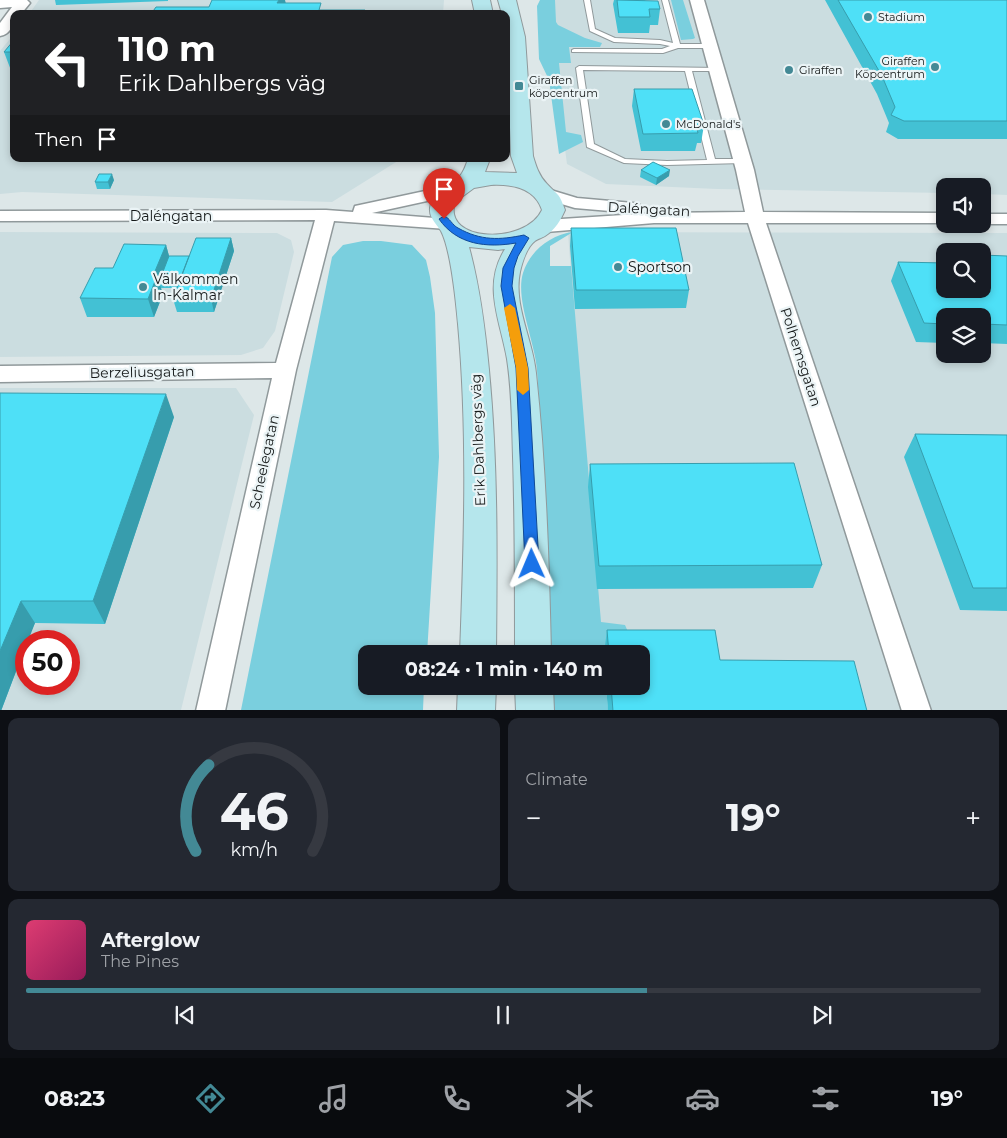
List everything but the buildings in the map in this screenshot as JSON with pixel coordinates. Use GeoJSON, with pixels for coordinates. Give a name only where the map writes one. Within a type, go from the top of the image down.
{"type":"FeatureCollection","features":[{"type":"Feature","properties":{"kind":"main road"},"geometry":{"type":"LineString","coordinates":[[510,12],[516,37],[522,156],[526,170],[552,206],[550,219],[513,256],[508,268],[506,286],[522,368],[531,528],[533,645]]}},
{"type":"Feature","properties":{"kind":"main road","name":"Erik Dahlbergs väg"},"geometry":{"type":"LineString","coordinates":[[478,162],[477,167],[460,187],[448,195],[442,206],[442,213],[463,263],[469,300],[480,414],[481,526],[478,645]]}},
{"type":"Feature","properties":{"kind":"main road"},"geometry":{"type":"LineString","coordinates":[[460,187],[478,180],[504,178],[528,183],[541,191]]}},
{"type":"Feature","properties":{"kind":"main road"},"geometry":{"type":"LineString","coordinates":[[449,227],[466,237],[498,243],[535,232]]}},
{"type":"Feature","properties":{"kind":"main road"},"geometry":{"type":"LineString","coordinates":[[476,710],[477,695]]}},
{"type":"Feature","properties":{"kind":"main road"},"geometry":{"type":"LineString","coordinates":[[534,695],[534,710]]}},
{"type":"Feature","properties":{"kind":"street","name":"Polhemsgatan"},"geometry":{"type":"LineString","coordinates":[[697,0],[743,161],[748,191],[755,216],[917,710]]}},
{"type":"Feature","properties":{"kind":"street"},"geometry":{"type":"LineString","coordinates":[[0,4],[23,3],[17,10]]}},
{"type":"Feature","properties":{"kind":"street"},"geometry":{"type":"LineString","coordinates":[[0,32],[10,19]]}},
{"type":"Feature","properties":{"kind":"street","name":"Daléngatan"},"geometry":{"type":"LineString","coordinates":[[334,215],[460,187]]}},
{"type":"Feature","properties":{"kind":"street","name":"Daléngatan"},"geometry":{"type":"LineString","coordinates":[[541,191],[575,203],[603,206],[755,216],[936,218]]}},
{"type":"Feature","properties":{"kind":"street","name":"Daléngatan"},"geometry":{"type":"LineString","coordinates":[[0,216],[334,215],[449,227]]}},
{"type":"Feature","properties":{"kind":"street","name":"Scheelegatan"},"geometry":{"type":"LineString","coordinates":[[210,710],[285,370],[334,215]]}},
{"type":"Feature","properties":{"kind":"street","name":"Daléngatan"},"geometry":{"type":"LineString","coordinates":[[535,232],[654,218],[719,219],[755,216]]}},
{"type":"Feature","properties":{"kind":"street"},"geometry":{"type":"LineString","coordinates":[[991,219],[1007,219]]}},
{"type":"Feature","properties":{"kind":"street","name":"Berzeliusgatan"},"geometry":{"type":"LineString","coordinates":[[0,374],[285,370]]}},
{"type":"Feature","properties":{"kind":"lane"},"geometry":{"type":"LineString","coordinates":[[587,0],[592,30],[614,40],[660,42],[677,46],[710,46]]}},
{"type":"Feature","properties":{"kind":"lane"},"geometry":{"type":"LineString","coordinates":[[665,0],[677,46]]}},
{"type":"Feature","properties":{"kind":"lane"},"geometry":{"type":"LineString","coordinates":[[574,51],[664,51],[677,46]]}},
{"type":"Feature","properties":{"kind":"lane"},"geometry":{"type":"LineString","coordinates":[[717,69],[579,68],[590,145],[624,161],[743,161]]}},
{"type":"Feature","properties":{"kind":"lane"},"geometry":{"type":"LineString","coordinates":[[688,69],[712,162]]}},
{"type":"Feature","properties":{"kind":"shaded area"},"geometry":{"type":"Polygon","coordinates":[[[39,0],[444,0],[443,10],[32,10],[39,0]]]}},
{"type":"Feature","properties":{"kind":"shaded area"},"geometry":{"type":"Polygon","coordinates":[[[540,0],[555,0],[556,22],[558,25],[585,38],[602,43],[600,47],[569,47],[571,63],[559,63],[566,132],[581,135],[583,142],[559,154],[549,80],[539,59],[537,6],[540,0]]]}},
{"type":"Feature","properties":{"kind":"shaded area"},"geometry":{"type":"Polygon","coordinates":[[[545,0],[1007,0],[1007,195],[991,194],[991,178],[936,178],[936,193],[717,189],[606,184],[567,164],[545,0]]]}},
{"type":"Feature","properties":{"kind":"shaded area"},"geometry":{"type":"Polygon","coordinates":[[[671,0],[683,0],[695,38],[681,40],[671,0]]]}},
{"type":"Feature","properties":{"kind":"shaded area"},"geometry":{"type":"Polygon","coordinates":[[[10,39],[10,162],[396,162],[332,202],[22,192],[0,194],[0,51],[10,39]]]}},
{"type":"Feature","properties":{"kind":"shaded area"},"geometry":{"type":"Polygon","coordinates":[[[0,232],[277,233],[291,240],[294,252],[275,331],[263,348],[241,355],[0,357],[0,232]]]}},
{"type":"Feature","properties":{"kind":"shaded area"},"geometry":{"type":"Polygon","coordinates":[[[568,232],[1007,233],[1007,710],[602,710],[626,695],[650,695],[650,645],[597,645],[568,232]]]}},
{"type":"Feature","properties":{"kind":"shaded area"},"geometry":{"type":"Polygon","coordinates":[[[573,232],[550,246],[550,266],[571,266],[601,622],[625,625],[632,641],[623,645],[549,645],[537,370],[523,308],[521,283],[526,265],[536,251],[549,240],[573,232]]]}},
{"type":"Feature","properties":{"kind":"shaded area"},"geometry":{"type":"Polygon","coordinates":[[[363,241],[381,241],[412,245],[426,260],[430,277],[435,313],[439,457],[428,645],[358,645],[358,695],[424,695],[423,710],[241,710],[332,257],[343,245],[363,241]]]}},
{"type":"Feature","properties":{"kind":"shaded area"},"geometry":{"type":"Polygon","coordinates":[[[0,388],[236,388],[254,415],[181,710],[0,710],[0,388]]]}},
{"type":"Feature","properties":{"kind":"shaded area"},"geometry":{"type":"Polygon","coordinates":[[[550,695],[607,695],[608,710],[551,710],[550,695]]]}},
{"type":"Feature","properties":{"kind":"slow traffic"},"geometry":{"type":"LineString","coordinates":[[510,308],[522,368],[523,390]]}},
{"type":"Feature","properties":{"kind":"place","name":"Stadium"},"geometry":{"type":"Point","coordinates":[868,17]}},
{"type":"Feature","properties":{"kind":"place","name":"Giraffen Köpcentrum"},"geometry":{"type":"Point","coordinates":[935,67]}},
{"type":"Feature","properties":{"kind":"place","name":"Giraffen"},"geometry":{"type":"Point","coordinates":[789,70]}},
{"type":"Feature","properties":{"kind":"place","name":"Giraffen köpcentrum"},"geometry":{"type":"Point","coordinates":[519,86]}},
{"type":"Feature","properties":{"kind":"place","name":"McDonald's"},"geometry":{"type":"Point","coordinates":[666,124]}},
{"type":"Feature","properties":{"kind":"place","name":"Sportson"},"geometry":{"type":"Point","coordinates":[618,267]}},
{"type":"Feature","properties":{"kind":"place","name":"Välkommen In-Kalmar"},"geometry":{"type":"Point","coordinates":[143,287]}},
{"type":"Feature","properties":{"kind":"route"},"geometry":{"type":"LineString","coordinates":[[444,219],[452,229],[472,239],[498,243],[512,242],[524,238],[508,268],[506,286],[522,368],[532,564]]}}]}
